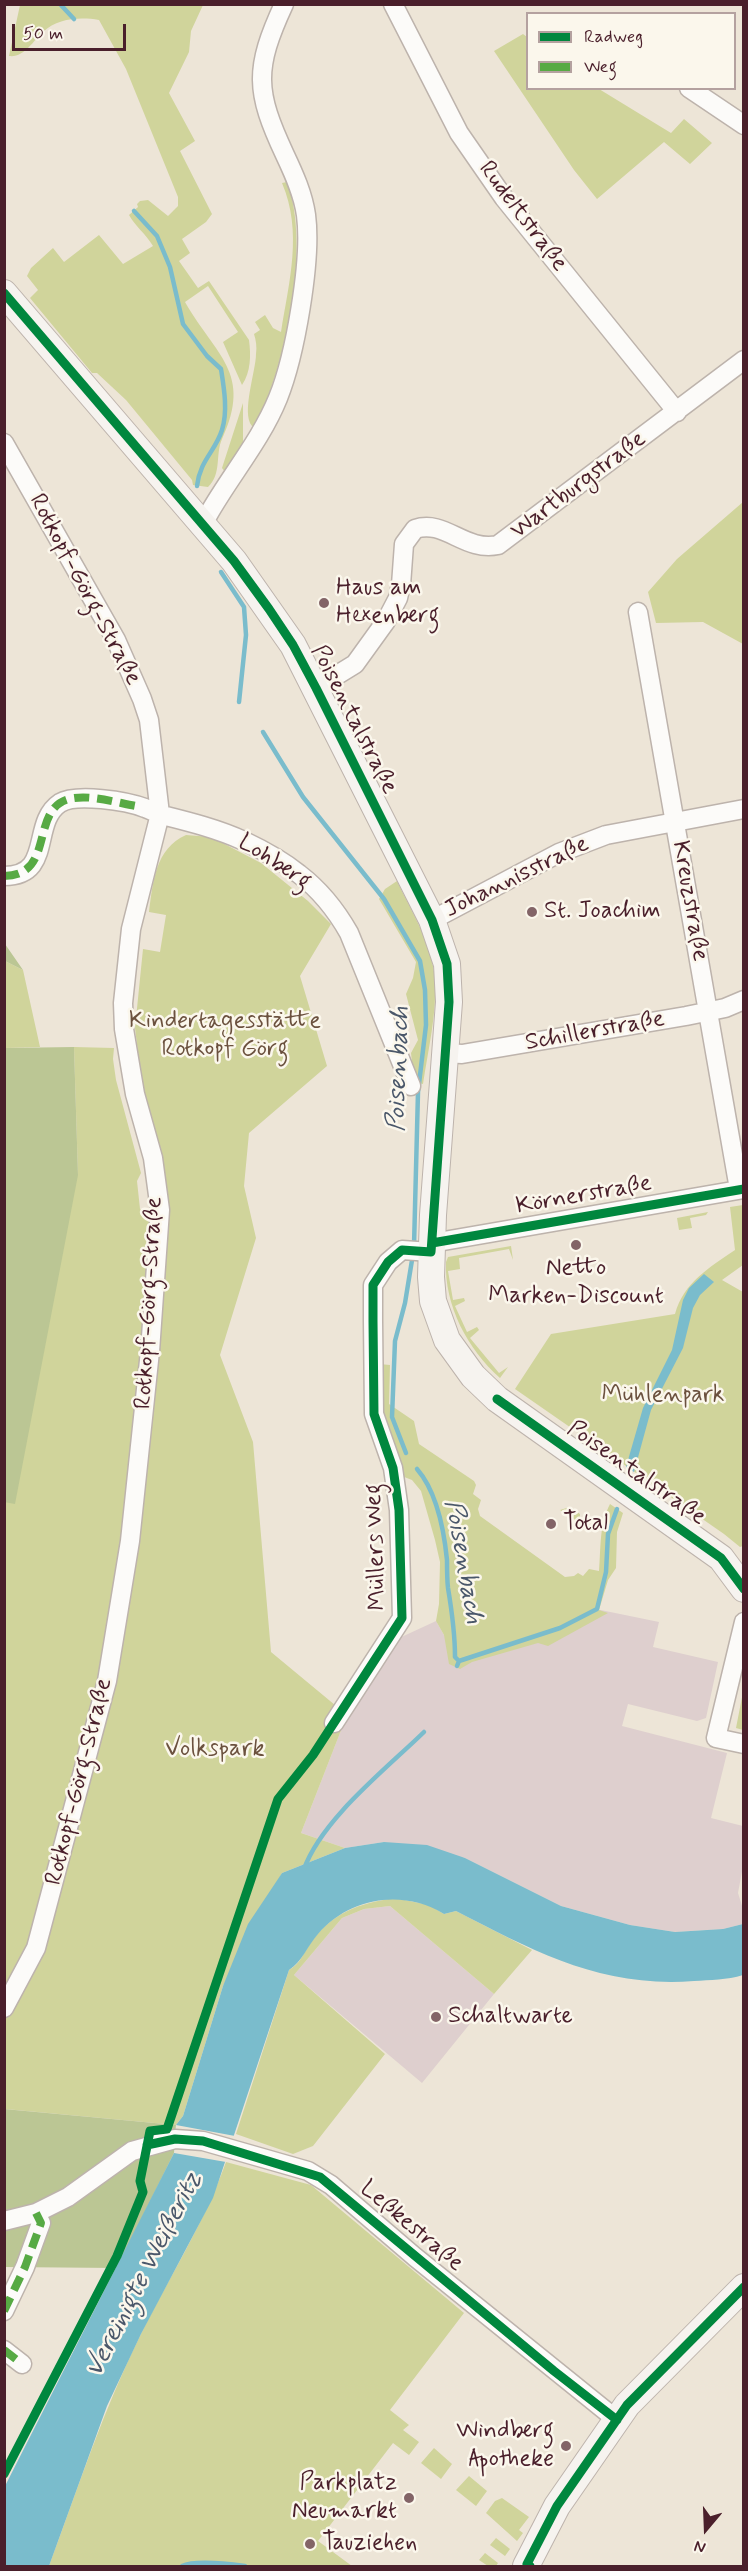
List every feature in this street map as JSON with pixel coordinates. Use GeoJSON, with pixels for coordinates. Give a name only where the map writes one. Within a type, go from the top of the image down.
{"type":"FeatureCollection","features":[{"type":"Feature","properties":{"kind":"main road","name":"Poisentalstraße"},"geometry":{"type":"LineString","coordinates":[[4,293],[200,521],[269,609],[293,645],[316,688],[432,920],[447,964],[449,1002],[422,1249],[433,1300],[447,1340],[473,1377],[497,1399],[721,1558],[741,1580]]}},
{"type":"Feature","properties":{"kind":"main road"},"geometry":{"type":"LineString","coordinates":[[532,2566],[557,2506],[617,2420],[647,2383],[744,2287]]}},
{"type":"Feature","properties":{"kind":"street","name":"Rudeltstraße"},"geometry":{"type":"LineString","coordinates":[[393,4],[459,133],[504,198],[677,412]]}},
{"type":"Feature","properties":{"kind":"street"},"geometry":{"type":"LineString","coordinates":[[200,521],[208,515],[265,425],[278,398],[289,363],[305,270],[308,243],[301,193],[267,116],[261,86],[267,42],[283,8]]}},
{"type":"Feature","properties":{"kind":"street"},"geometry":{"type":"LineString","coordinates":[[691,90],[744,125]]}},
{"type":"Feature","properties":{"kind":"street","name":"Wartburgstraße"},"geometry":{"type":"LineString","coordinates":[[316,688],[355,664],[386,621],[398,598],[404,544],[415,529],[432,526],[469,544],[485,548],[498,545],[744,360]]}},
{"type":"Feature","properties":{"kind":"street","name":"Rotkopf-Görg-Straße"},"geometry":{"type":"LineString","coordinates":[[4,443],[116,640],[142,699],[149,720],[160,814],[131,929],[123,1004],[124,1029],[135,1094],[153,1158],[160,1210],[150,1352],[130,1542],[107,1681],[51,1897],[36,1948],[4,2008]]}},
{"type":"Feature","properties":{"kind":"street","name":"Kreuzstraße"},"geometry":{"type":"LineString","coordinates":[[638,612],[707,1011],[741,1189]]}},
{"type":"Feature","properties":{"kind":"street","name":"Lohberg"},"geometry":{"type":"LineString","coordinates":[[4,876],[16,876],[29,870],[37,858],[44,828],[51,812],[59,804],[73,798],[142,807],[217,830],[262,850],[300,874],[338,913],[349,933],[411,1086]]}},
{"type":"Feature","properties":{"kind":"street","name":"Johannisstraße"},"geometry":{"type":"LineString","coordinates":[[432,920],[559,853],[606,835],[744,809]]}},
{"type":"Feature","properties":{"kind":"street","name":"Schillerstraße"},"geometry":{"type":"LineString","coordinates":[[445,1053],[462,1054],[725,1008],[744,1000]]}},
{"type":"Feature","properties":{"kind":"street","name":"Körnerstraße"},"geometry":{"type":"LineString","coordinates":[[422,1249],[741,1189]]}},
{"type":"Feature","properties":{"kind":"street","name":"Müllers Weg"},"geometry":{"type":"LineString","coordinates":[[334,1723],[402,1617],[399,1510],[393,1468],[374,1414],[373,1285],[388,1262],[402,1250],[422,1249]]}},
{"type":"Feature","properties":{"kind":"street"},"geometry":{"type":"LineString","coordinates":[[744,1622],[716,1738],[744,1744]]}},
{"type":"Feature","properties":{"kind":"street","name":"Leßkestraße"},"geometry":{"type":"LineString","coordinates":[[4,2221],[36,2213],[68,2197],[132,2151],[174,2139],[203,2141],[320,2176],[554,2371],[617,2420]]}},
{"type":"Feature","properties":{"kind":"street"},"geometry":{"type":"LineString","coordinates":[[4,2311],[25,2267],[41,2223],[36,2213]]}},
{"type":"Feature","properties":{"kind":"street"},"geometry":{"type":"LineString","coordinates":[[4,2350],[22,2364]]}},
{"type":"Feature","properties":{"kind":"shaded area"},"geometry":{"type":"Polygon","coordinates":[[[586,1607],[659,1622],[653,1647],[718,1662],[706,1718],[697,1721],[628,1704],[622,1726],[727,1753],[711,1818],[743,1826],[743,1866],[738,1893],[743,1909],[743,1924],[723,1929],[675,1932],[630,1925],[561,1906],[465,1858],[384,1842],[345,1848],[301,1833],[347,1715],[395,1640],[436,1621],[444,1635],[586,1607]]]}},
{"type":"Feature","properties":{"kind":"shaded area"},"geometry":{"type":"Polygon","coordinates":[[[390,1906],[494,1994],[422,2083],[294,1975],[342,1918],[364,1909],[390,1906]]]}},
{"type":"Feature","properties":{"kind":"green space"},"geometry":{"type":"Polygon","coordinates":[[[20,5],[203,5],[191,31],[189,52],[169,93],[195,141],[180,151],[212,214],[206,222],[182,239],[190,253],[179,261],[198,288],[209,281],[249,340],[250,352],[249,369],[242,385],[223,342],[238,332],[208,286],[185,302],[227,366],[234,397],[231,416],[220,445],[217,470],[208,487],[193,485],[192,480],[126,400],[97,373],[92,373],[30,298],[38,290],[27,276],[31,268],[53,248],[64,262],[99,235],[123,264],[153,246],[129,215],[138,207],[137,204],[148,200],[168,216],[178,206],[178,197],[126,69],[99,20],[62,21],[49,27],[24,52],[9,56],[20,5]]]}},
{"type":"Feature","properties":{"kind":"green space"},"geometry":{"type":"Polygon","coordinates":[[[523,34],[526,36],[526,90],[601,90],[671,133],[684,119],[712,143],[690,164],[664,142],[597,199],[574,170],[494,51],[523,34]]]}},
{"type":"Feature","properties":{"kind":"green space"},"geometry":{"type":"Polygon","coordinates":[[[287,182],[294,208],[296,238],[296,271],[292,306],[276,372],[255,426],[252,426],[249,420],[248,402],[256,351],[254,334],[260,330],[255,322],[265,315],[273,328],[281,332],[290,276],[292,220],[282,183],[287,182]]]}},
{"type":"Feature","properties":{"kind":"green space"},"geometry":{"type":"Polygon","coordinates":[[[243,403],[243,443],[225,472],[222,468],[243,403]]]}},
{"type":"Feature","properties":{"kind":"green space"},"geometry":{"type":"Polygon","coordinates":[[[743,502],[743,644],[703,622],[656,623],[648,592],[677,559],[743,502]]]}},
{"type":"Feature","properties":{"kind":"green space"},"geometry":{"type":"Polygon","coordinates":[[[186,835],[211,837],[261,863],[308,901],[331,924],[300,976],[327,1066],[249,1133],[244,1186],[256,1238],[220,1355],[253,1442],[271,1652],[347,1715],[301,1833],[345,1848],[282,1873],[223,1986],[183,2116],[176,2125],[5,2109],[4,1156],[78,1175],[74,1047],[114,1048],[116,1080],[141,1173],[137,1181],[140,1209],[166,1207],[158,1141],[143,1094],[135,1028],[143,949],[160,952],[166,915],[149,912],[154,878],[168,849],[186,835]]]}},
{"type":"Feature","properties":{"kind":"green space"},"geometry":{"type":"Polygon","coordinates":[[[397,881],[426,941],[435,979],[433,1019],[423,1084],[414,1082],[411,1053],[418,1040],[406,994],[413,978],[416,962],[379,899],[385,889],[397,881]]]}},
{"type":"Feature","properties":{"kind":"green space"},"geometry":{"type":"Polygon","coordinates":[[[5,944],[23,970],[5,961],[5,944]]]}},
{"type":"Feature","properties":{"kind":"green space"},"geometry":{"type":"Polygon","coordinates":[[[5,961],[23,970],[40,1047],[6,1048],[5,1062],[5,961]]]}},
{"type":"Feature","properties":{"kind":"green space"},"geometry":{"type":"Polygon","coordinates":[[[74,1047],[78,1175],[15,1504],[4,1502],[6,1048],[74,1047]]]}},
{"type":"Feature","properties":{"kind":"green space","name":"Mühlenpark"},"geometry":{"type":"Polygon","coordinates":[[[743,1205],[743,1265],[722,1280],[743,1292],[743,1546],[740,1547],[515,1389],[551,1334],[675,1314],[691,1284],[735,1250],[730,1207],[743,1205]]]}},
{"type":"Feature","properties":{"kind":"green space"},"geometry":{"type":"Polygon","coordinates":[[[708,1212],[706,1215],[690,1218],[692,1228],[679,1230],[677,1218],[708,1212]]]}},
{"type":"Feature","properties":{"kind":"green space"},"geometry":{"type":"Polygon","coordinates":[[[511,1246],[513,1260],[509,1249],[459,1258],[460,1269],[448,1271],[453,1300],[464,1298],[465,1301],[455,1306],[467,1332],[477,1327],[479,1330],[470,1338],[499,1373],[508,1367],[500,1378],[478,1354],[460,1326],[449,1294],[446,1262],[448,1257],[511,1246]]]}},
{"type":"Feature","properties":{"kind":"green space"},"geometry":{"type":"Polygon","coordinates":[[[379,1364],[390,1365],[389,1404],[414,1421],[419,1444],[474,1481],[476,1485],[473,1494],[481,1500],[478,1509],[480,1516],[565,1577],[578,1573],[583,1576],[589,1569],[599,1571],[602,1528],[606,1512],[610,1504],[623,1513],[617,1532],[616,1568],[608,1580],[599,1610],[608,1613],[548,1646],[538,1643],[472,1662],[460,1669],[449,1664],[444,1635],[436,1621],[439,1604],[440,1562],[435,1540],[421,1491],[412,1480],[399,1475],[376,1412],[379,1364]]]}},
{"type":"Feature","properties":{"kind":"green space"},"geometry":{"type":"Polygon","coordinates":[[[570,1507],[580,1514],[580,1523],[560,1510],[570,1507]]]}},
{"type":"Feature","properties":{"kind":"green space"},"geometry":{"type":"Polygon","coordinates":[[[743,1692],[743,1730],[736,1728],[743,1692]]]}},
{"type":"Feature","properties":{"kind":"green space"},"geometry":{"type":"Polygon","coordinates":[[[395,1898],[429,1905],[444,1914],[456,1911],[532,1950],[494,1994],[390,1906],[364,1909],[342,1918],[294,1975],[385,2054],[313,2146],[293,2154],[236,2134],[289,1970],[299,1962],[318,1933],[337,1917],[369,1903],[395,1898]]]}},
{"type":"Feature","properties":{"kind":"green space"},"geometry":{"type":"Polygon","coordinates":[[[4,2109],[176,2125],[174,2153],[117,2268],[5,2267],[4,2109]]]}},
{"type":"Feature","properties":{"kind":"green space"},"geometry":{"type":"Polygon","coordinates":[[[226,2162],[311,2185],[464,2313],[390,2410],[409,2425],[403,2430],[419,2442],[409,2455],[393,2443],[318,2541],[352,2566],[49,2566],[115,2390],[141,2334],[208,2206],[226,2162]]]}},
{"type":"Feature","properties":{"kind":"green space"},"geometry":{"type":"Polygon","coordinates":[[[434,2448],[452,2464],[441,2479],[421,2463],[434,2448]]]}},
{"type":"Feature","properties":{"kind":"green space"},"geometry":{"type":"Polygon","coordinates":[[[469,2476],[487,2491],[476,2506],[456,2490],[469,2476]]]}},
{"type":"Feature","properties":{"kind":"green space"},"geometry":{"type":"Polygon","coordinates":[[[502,2498],[529,2517],[519,2530],[523,2533],[517,2541],[486,2513],[495,2501],[502,2498]]]}},
{"type":"Feature","properties":{"kind":"green space"},"geometry":{"type":"Polygon","coordinates":[[[496,2538],[510,2549],[505,2556],[490,2545],[496,2538]]]}},
{"type":"Feature","properties":{"kind":"green space"},"geometry":{"type":"Polygon","coordinates":[[[485,2553],[498,2563],[496,2566],[488,2566],[479,2560],[485,2553]]]}},
{"type":"Feature","properties":{"kind":"water"},"geometry":{"type":"Polygon","coordinates":[[[704,1274],[714,1282],[700,1295],[693,1308],[683,1348],[651,1410],[634,1472],[626,1467],[643,1408],[672,1350],[683,1300],[689,1288],[704,1274]]]}},
{"type":"Feature","properties":{"kind":"water","name":"Vereinigte Weißeritz"},"geometry":{"type":"Polygon","coordinates":[[[384,1842],[427,1845],[465,1858],[561,1906],[630,1925],[675,1932],[723,1929],[743,1924],[743,1975],[718,1980],[660,1982],[599,1973],[542,1953],[456,1911],[444,1914],[412,1901],[378,1901],[361,1905],[331,1921],[314,1938],[298,1963],[289,1970],[213,2198],[141,2334],[107,2406],[49,2566],[5,2566],[4,2488],[174,2153],[176,2125],[183,2116],[223,1986],[248,1924],[282,1873],[345,1848],[384,1842]]]}},
{"type":"Feature","properties":{"kind":"pier"},"geometry":{"type":"Polygon","coordinates":[[[176,2125],[235,2136],[226,2162],[174,2153],[176,2125]]]}},
{"type":"Feature","properties":{"kind":"waterway","name":"Poisenbach"},"geometry":{"type":"LineString","coordinates":[[60,4],[74,19]]}},
{"type":"Feature","properties":{"kind":"waterway","name":"Poisenbach"},"geometry":{"type":"LineString","coordinates":[[134,211],[157,236],[170,267],[183,324],[207,356],[221,369],[225,400],[224,423],[219,438],[201,469],[197,486]]}},
{"type":"Feature","properties":{"kind":"waterway","name":"Poisenbach"},"geometry":{"type":"LineString","coordinates":[[221,572],[244,607],[246,635],[239,702]]}},
{"type":"Feature","properties":{"kind":"waterway","name":"Poisenbach"},"geometry":{"type":"LineString","coordinates":[[263,732],[303,797],[384,899],[420,961],[425,990],[426,1025],[418,1092],[414,1246]]}},
{"type":"Feature","properties":{"kind":"waterway","name":"Poisenbach"},"geometry":{"type":"LineString","coordinates":[[406,1453],[392,1417],[395,1341],[405,1303],[413,1254]]}},
{"type":"Feature","properties":{"kind":"waterway","name":"Poisenbach"},"geometry":{"type":"LineString","coordinates":[[417,1469],[430,1489],[444,1536],[455,1657],[459,1661],[457,1666]]}},
{"type":"Feature","properties":{"kind":"waterway"},"geometry":{"type":"LineString","coordinates":[[459,1661],[560,1628],[597,1609],[606,1572],[608,1534],[617,1509]]}},
{"type":"Feature","properties":{"kind":"waterway","name":"Poisenbach"},"geometry":{"type":"LineString","coordinates":[[304,1869],[313,1850],[340,1813],[424,1732]]}},
{"type":"Feature","properties":{"kind":"waterway"},"geometry":{"type":"LineString","coordinates":[[182,2566],[204,2563],[245,2566]]}},
{"type":"Feature","properties":{"kind":"marked path"},"geometry":{"type":"LineString","coordinates":[[4,876],[21,873],[31,865],[45,825],[51,813],[60,803],[82,797],[142,807]]}},
{"type":"Feature","properties":{"kind":"marked path"},"geometry":{"type":"LineString","coordinates":[[4,2311],[25,2267],[41,2223],[36,2213]]}},
{"type":"Feature","properties":{"kind":"marked path"},"geometry":{"type":"LineString","coordinates":[[4,2350],[22,2364]]}},
{"type":"Feature","properties":{"kind":"cycle path"},"geometry":{"type":"LineString","coordinates":[[4,293],[234,561],[293,645],[432,920],[447,964],[449,1002],[431,1252],[402,1250],[388,1262],[373,1285],[374,1414],[393,1468],[399,1510],[402,1618],[313,1755],[278,1799],[167,2129],[150,2131],[140,2181],[143,2192],[117,2256],[4,2474]]}},
{"type":"Feature","properties":{"kind":"cycle path"},"geometry":{"type":"LineString","coordinates":[[432,1243],[744,1189]]}},
{"type":"Feature","properties":{"kind":"cycle path"},"geometry":{"type":"LineString","coordinates":[[497,1399],[721,1558],[744,1589]]}},
{"type":"Feature","properties":{"kind":"cycle path"},"geometry":{"type":"LineString","coordinates":[[147,2145],[175,2139],[203,2141],[320,2177],[554,2371],[617,2420]]}},
{"type":"Feature","properties":{"kind":"cycle path"},"geometry":{"type":"LineString","coordinates":[[530,2566],[527,2564],[557,2506],[627,2405],[744,2287]]}},
{"type":"Feature","properties":{"kind":"place","name":"Haus am Hexenberg"},"geometry":{"type":"Point","coordinates":[324,603]}},
{"type":"Feature","properties":{"kind":"place","name":"St. Joachim"},"geometry":{"type":"Point","coordinates":[532,912]}},
{"type":"Feature","properties":{"kind":"place","name":"Netto Marken-Discount"},"geometry":{"type":"Point","coordinates":[576,1245]}},
{"type":"Feature","properties":{"kind":"place","name":"Total"},"geometry":{"type":"Point","coordinates":[551,1524]}},
{"type":"Feature","properties":{"kind":"place","name":"Schaltwarte"},"geometry":{"type":"Point","coordinates":[436,2017]}},
{"type":"Feature","properties":{"kind":"place","name":"Windberg Apotheke"},"geometry":{"type":"Point","coordinates":[566,2446]}},
{"type":"Feature","properties":{"kind":"place","name":"Parkplatz Neumarkt"},"geometry":{"type":"Point","coordinates":[409,2498]}},
{"type":"Feature","properties":{"kind":"place","name":"Tauziehen"},"geometry":{"type":"Point","coordinates":[310,2544]}},
{"type":"Feature","properties":{"kind":"park label","name":"Kindertagesstätte Rotkopf Görg"},"geometry":{"type":"Point","coordinates":[225,1036]}},
{"type":"Feature","properties":{"kind":"park label","name":"Volkspark"},"geometry":{"type":"Point","coordinates":[215,1750]}}]}
